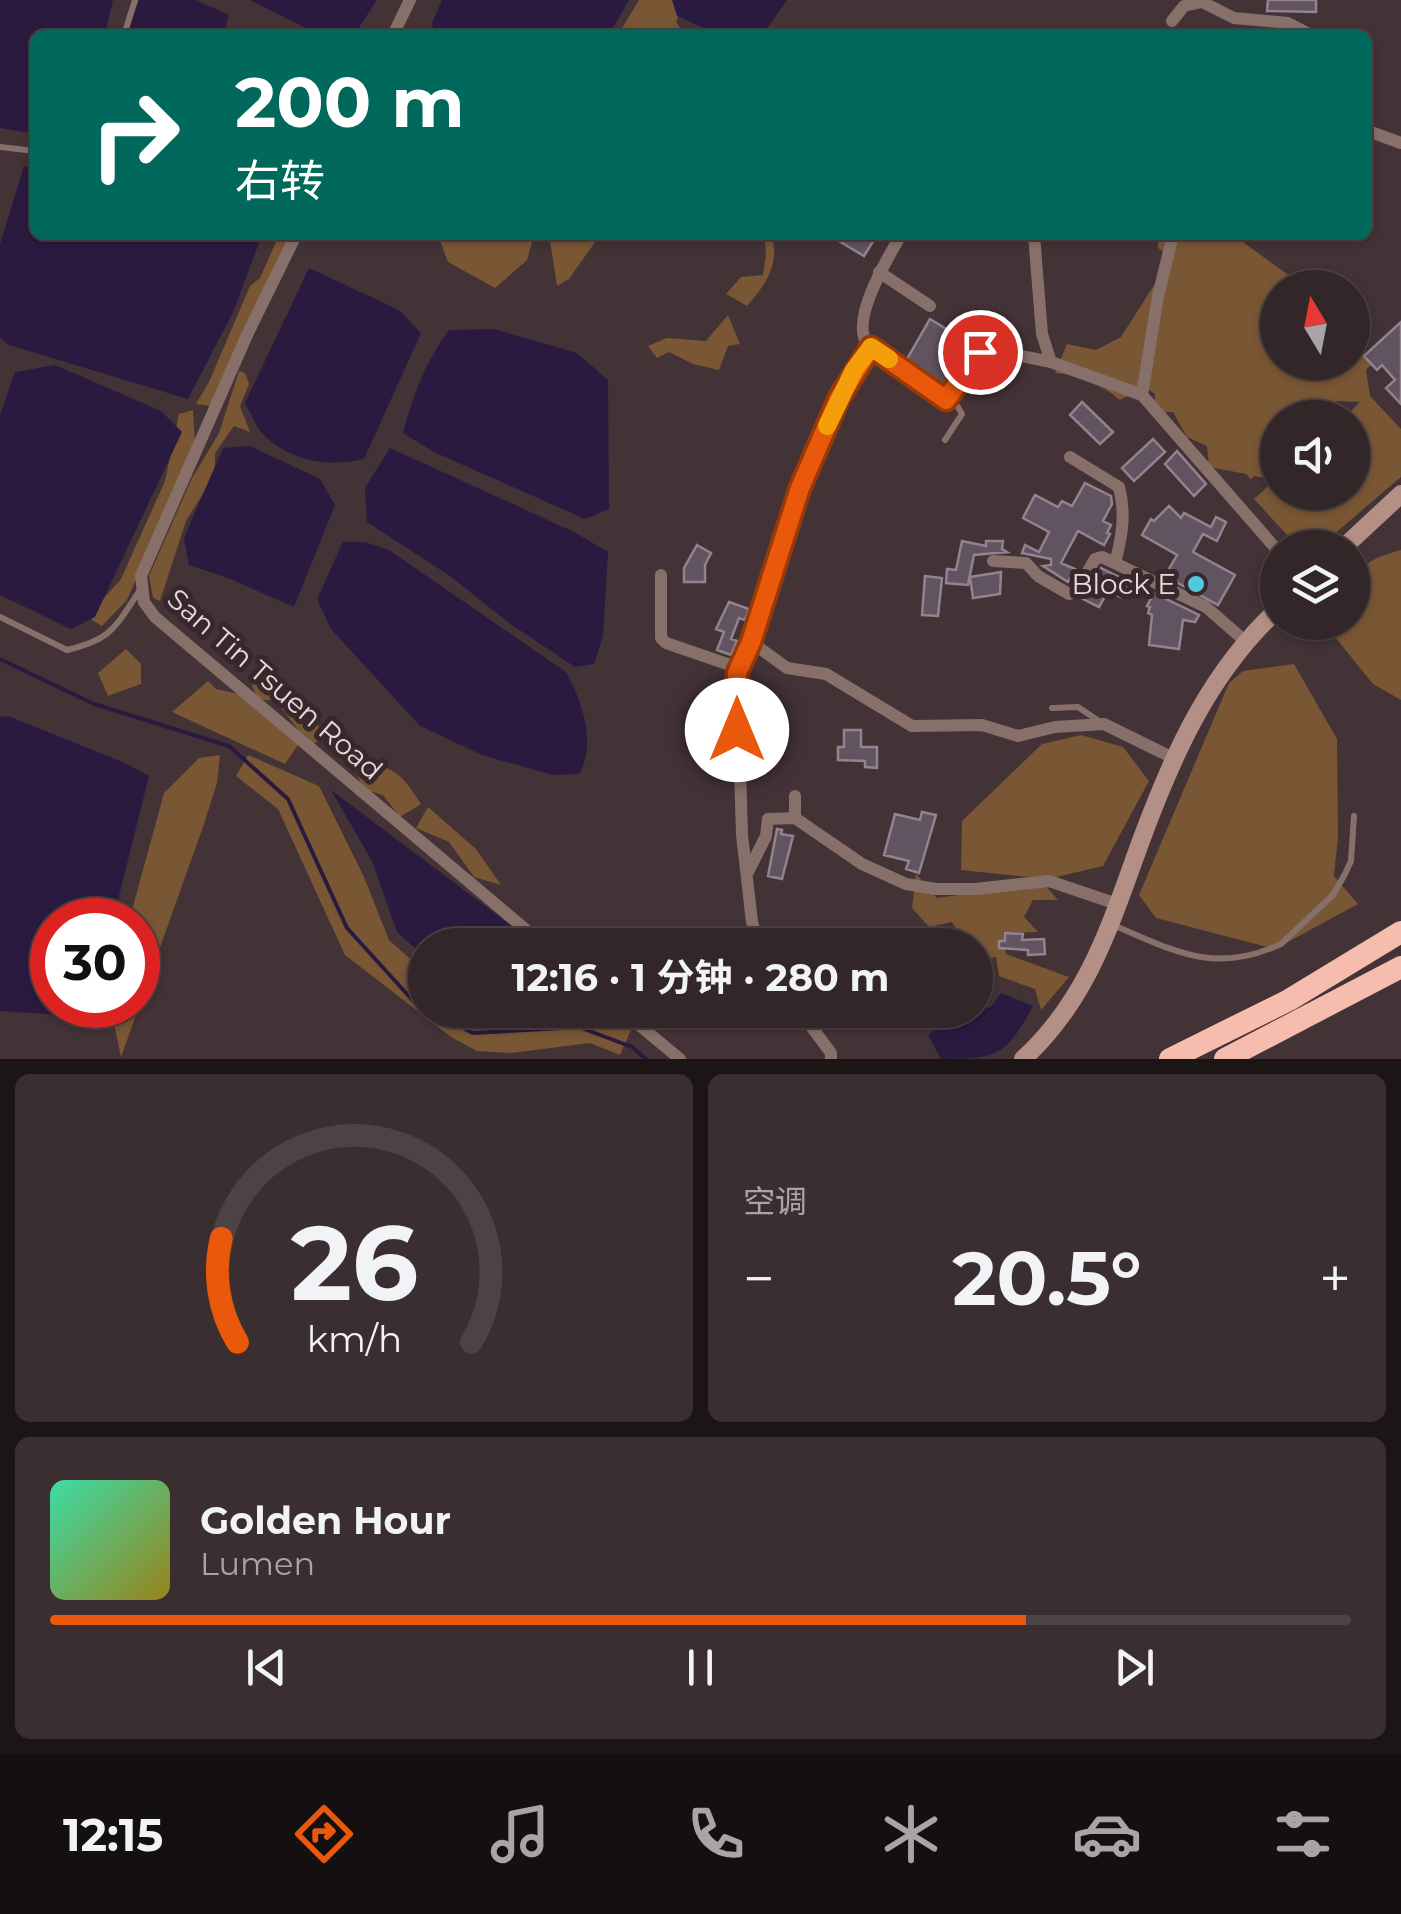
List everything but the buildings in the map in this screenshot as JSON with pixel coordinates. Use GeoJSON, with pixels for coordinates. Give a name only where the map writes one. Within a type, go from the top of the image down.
{"type":"FeatureCollection","features":[{"type":"Feature","properties":{"kind":"highway"},"geometry":{"type":"LineString","coordinates":[[1170,1059],[1289,1000],[1401,932]]}},
{"type":"Feature","properties":{"kind":"highway"},"geometry":{"type":"LineString","coordinates":[[1224,1059],[1401,967]]}},
{"type":"Feature","properties":{"kind":"main road"},"geometry":{"type":"LineString","coordinates":[[1363,530],[1401,494]]}},
{"type":"Feature","properties":{"kind":"main road"},"geometry":{"type":"LineString","coordinates":[[1024,1059],[1070,1007],[1112,924],[1144,834],[1203,699],[1260,626]]}},
{"type":"Feature","properties":{"kind":"street"},"geometry":{"type":"LineString","coordinates":[[395,30],[410,0]]}},
{"type":"Feature","properties":{"kind":"street"},"geometry":{"type":"LineString","coordinates":[[1172,21],[1184,6],[1202,2],[1234,18],[1288,23],[1301,30]]}},
{"type":"Feature","properties":{"kind":"street"},"geometry":{"type":"LineString","coordinates":[[1372,133],[1401,144]]}},
{"type":"Feature","properties":{"kind":"street","name":"San Tin Tsuen Road"},"geometry":{"type":"LineString","coordinates":[[294,240],[141,576],[144,602],[155,617],[524,928]]}},
{"type":"Feature","properties":{"kind":"street"},"geometry":{"type":"LineString","coordinates":[[898,240],[878,272],[861,330],[871,347],[946,400],[980,352],[996,350],[1051,362],[1142,395],[1260,530]]}},
{"type":"Feature","properties":{"kind":"street"},"geometry":{"type":"LineString","coordinates":[[1034,240],[1042,334],[1051,362]]}},
{"type":"Feature","properties":{"kind":"street"},"geometry":{"type":"LineString","coordinates":[[1142,395],[1172,240]]}},
{"type":"Feature","properties":{"kind":"street"},"geometry":{"type":"LineString","coordinates":[[878,272],[930,306]]}},
{"type":"Feature","properties":{"kind":"street"},"geometry":{"type":"LineString","coordinates":[[1070,456],[1119,487],[1123,532],[1115,563]]}},
{"type":"Feature","properties":{"kind":"street"},"geometry":{"type":"LineString","coordinates":[[756,928],[746,874],[737,730],[739,668],[751,642],[800,488]]}},
{"type":"Feature","properties":{"kind":"street"},"geometry":{"type":"LineString","coordinates":[[993,561],[1026,563],[1038,576],[1069,594],[1076,592],[1095,559],[1102,557],[1206,607],[1245,641]]}},
{"type":"Feature","properties":{"kind":"street"},"geometry":{"type":"LineString","coordinates":[[661,575],[661,638],[739,668]]}},
{"type":"Feature","properties":{"kind":"street"},"geometry":{"type":"LineString","coordinates":[[751,642],[786,668],[826,674],[912,726],[982,726],[1018,736],[1055,726],[1104,724],[1175,759]]}},
{"type":"Feature","properties":{"kind":"street"},"geometry":{"type":"LineString","coordinates":[[794,818],[795,796]]}},
{"type":"Feature","properties":{"kind":"street"},"geometry":{"type":"LineString","coordinates":[[746,874],[766,836],[768,818],[794,818],[871,870],[914,886],[982,889],[1049,882],[1120,905]]}},
{"type":"Feature","properties":{"kind":"street"},"geometry":{"type":"LineString","coordinates":[[643,1028],[680,1059]]}},
{"type":"Feature","properties":{"kind":"street"},"geometry":{"type":"LineString","coordinates":[[813,1028],[831,1052],[831,1059]]}},
{"type":"Feature","properties":{"kind":"lane"},"geometry":{"type":"LineString","coordinates":[[126,30],[135,0]]}},
{"type":"Feature","properties":{"kind":"lane"},"geometry":{"type":"LineString","coordinates":[[0,147],[30,150]]}},
{"type":"Feature","properties":{"kind":"lane"},"geometry":{"type":"LineString","coordinates":[[800,488],[839,398],[871,347]]}},
{"type":"Feature","properties":{"kind":"lane"},"geometry":{"type":"LineString","coordinates":[[946,400],[962,414],[946,440]]}},
{"type":"Feature","properties":{"kind":"lane"},"geometry":{"type":"LineString","coordinates":[[0,617],[66,650],[93,644],[112,632],[140,589]]}},
{"type":"Feature","properties":{"kind":"lane"},"geometry":{"type":"LineString","coordinates":[[1052,708],[1078,706],[1104,724]]}},
{"type":"Feature","properties":{"kind":"lane"},"geometry":{"type":"LineString","coordinates":[[1112,924],[1196,958],[1230,959],[1281,944],[1333,895],[1351,861],[1354,816]]}},
{"type":"Feature","properties":{"kind":"shaded area"},"geometry":{"type":"Polygon","coordinates":[[[0,0],[113,0],[106,30],[30,30],[30,133],[0,128],[0,0]]]}},
{"type":"Feature","properties":{"kind":"shaded area"},"geometry":{"type":"Polygon","coordinates":[[[139,0],[196,0],[229,15],[224,30],[129,30],[139,0]]]}},
{"type":"Feature","properties":{"kind":"shaded area"},"geometry":{"type":"Polygon","coordinates":[[[250,0],[377,0],[357,30],[310,30],[250,0]]]}},
{"type":"Feature","properties":{"kind":"shaded area"},"geometry":{"type":"Polygon","coordinates":[[[442,0],[629,0],[612,30],[433,30],[432,23],[442,0]]]}},
{"type":"Feature","properties":{"kind":"shaded area"},"geometry":{"type":"Polygon","coordinates":[[[639,0],[686,0],[676,22],[682,30],[621,30],[639,0]]]}},
{"type":"Feature","properties":{"kind":"shaded area"},"geometry":{"type":"Polygon","coordinates":[[[672,0],[787,0],[766,30],[708,30],[677,16],[672,0]]]}},
{"type":"Feature","properties":{"kind":"shaded area"},"geometry":{"type":"Polygon","coordinates":[[[24,166],[30,167],[30,240],[260,240],[233,312],[188,399],[9,345],[0,338],[0,244],[24,166]]]}},
{"type":"Feature","properties":{"kind":"shaded area"},"geometry":{"type":"Polygon","coordinates":[[[277,240],[289,240],[211,406],[196,404],[250,286],[260,278],[277,240]]]}},
{"type":"Feature","properties":{"kind":"shaded area"},"geometry":{"type":"Polygon","coordinates":[[[440,240],[533,240],[527,260],[495,288],[448,262],[440,240]]]}},
{"type":"Feature","properties":{"kind":"shaded area"},"geometry":{"type":"Polygon","coordinates":[[[596,240],[569,279],[557,286],[550,241],[596,240]]]}},
{"type":"Feature","properties":{"kind":"shaded area"},"geometry":{"type":"Polygon","coordinates":[[[765,240],[773,240],[774,256],[766,281],[747,306],[726,294],[741,277],[763,275],[765,240]]]}},
{"type":"Feature","properties":{"kind":"shaded area"},"geometry":{"type":"Polygon","coordinates":[[[1160,240],[1172,246],[1174,240],[1240,240],[1281,270],[1260,270],[1260,380],[1368,380],[1370,396],[1401,429],[1401,477],[1370,503],[1370,400],[1260,400],[1260,477],[1251,479],[1246,474],[1209,467],[1207,446],[1187,437],[1173,412],[1154,413],[1155,394],[1146,388],[1120,400],[1090,381],[1055,373],[1067,344],[1096,350],[1121,337],[1167,265],[1170,256],[1158,248],[1160,240]]]}},
{"type":"Feature","properties":{"kind":"shaded area"},"geometry":{"type":"Polygon","coordinates":[[[309,268],[399,310],[421,333],[364,459],[325,462],[288,452],[263,434],[245,403],[309,268]]]}},
{"type":"Feature","properties":{"kind":"shaded area"},"geometry":{"type":"Polygon","coordinates":[[[728,315],[740,344],[728,346],[719,370],[693,364],[669,352],[657,358],[648,346],[667,338],[706,341],[728,315]]]}},
{"type":"Feature","properties":{"kind":"shaded area"},"geometry":{"type":"Polygon","coordinates":[[[494,329],[577,353],[608,380],[609,509],[585,519],[434,452],[403,433],[421,380],[449,330],[494,329]]]}},
{"type":"Feature","properties":{"kind":"shaded area"},"geometry":{"type":"Polygon","coordinates":[[[55,365],[161,411],[182,432],[95,617],[71,629],[0,595],[0,415],[15,372],[55,365]]]}},
{"type":"Feature","properties":{"kind":"shaded area"},"geometry":{"type":"Polygon","coordinates":[[[239,371],[245,373],[249,384],[240,406],[250,432],[234,426],[215,453],[215,474],[186,521],[160,601],[153,598],[149,576],[191,480],[219,433],[239,371]]]}},
{"type":"Feature","properties":{"kind":"shaded area"},"geometry":{"type":"Polygon","coordinates":[[[193,410],[195,444],[127,600],[102,626],[87,617],[121,579],[165,481],[179,414],[193,410]]]}},
{"type":"Feature","properties":{"kind":"shaded area"},"geometry":{"type":"Polygon","coordinates":[[[250,446],[320,479],[335,505],[294,607],[189,565],[184,538],[223,448],[250,446]]]}},
{"type":"Feature","properties":{"kind":"shaded area"},"geometry":{"type":"Polygon","coordinates":[[[390,448],[574,532],[608,552],[603,636],[594,664],[575,667],[509,623],[450,576],[367,522],[365,488],[390,448]]]}},
{"type":"Feature","properties":{"kind":"shaded area"},"geometry":{"type":"Polygon","coordinates":[[[1264,510],[1362,510],[1339,530],[1282,530],[1264,510]]]}},
{"type":"Feature","properties":{"kind":"shaded area"},"geometry":{"type":"Polygon","coordinates":[[[343,542],[365,542],[389,550],[566,672],[582,709],[587,736],[579,774],[553,775],[482,755],[420,726],[331,629],[317,599],[343,542]]]}},
{"type":"Feature","properties":{"kind":"shaded area"},"geometry":{"type":"Polygon","coordinates":[[[1401,550],[1401,700],[1373,684],[1337,640],[1370,640],[1370,562],[1401,550]]]}},
{"type":"Feature","properties":{"kind":"shaded area"},"geometry":{"type":"Polygon","coordinates":[[[126,649],[141,664],[141,684],[108,696],[98,673],[126,649]]]}},
{"type":"Feature","properties":{"kind":"shaded area"},"geometry":{"type":"Polygon","coordinates":[[[1294,664],[1337,739],[1338,837],[1334,876],[1358,904],[1275,949],[1156,918],[1139,895],[1229,683],[1243,671],[1294,664]]]}},
{"type":"Feature","properties":{"kind":"shaded area"},"geometry":{"type":"Polygon","coordinates":[[[249,678],[274,686],[327,734],[311,746],[275,700],[258,700],[249,678]]]}},
{"type":"Feature","properties":{"kind":"shaded area"},"geometry":{"type":"Polygon","coordinates":[[[208,681],[216,689],[244,695],[300,742],[285,764],[172,712],[208,681]]]}},
{"type":"Feature","properties":{"kind":"shaded area"},"geometry":{"type":"Polygon","coordinates":[[[8,716],[149,776],[118,898],[30,898],[30,1013],[0,1011],[0,717],[8,716]]]}},
{"type":"Feature","properties":{"kind":"shaded area"},"geometry":{"type":"Polygon","coordinates":[[[1081,735],[1123,747],[1149,781],[1103,866],[1048,879],[961,870],[962,821],[1042,744],[1081,735]]]}},
{"type":"Feature","properties":{"kind":"shaded area"},"geometry":{"type":"Polygon","coordinates":[[[220,755],[217,783],[160,948],[160,898],[135,898],[164,793],[199,758],[220,755]]]}},
{"type":"Feature","properties":{"kind":"shaded area"},"geometry":{"type":"Polygon","coordinates":[[[248,755],[319,786],[364,877],[389,940],[408,957],[408,1004],[345,955],[278,809],[236,776],[248,755]]]}},
{"type":"Feature","properties":{"kind":"shaded area"},"geometry":{"type":"Polygon","coordinates":[[[353,763],[394,772],[421,804],[400,817],[383,795],[363,789],[353,763]]]}},
{"type":"Feature","properties":{"kind":"shaded area"},"geometry":{"type":"Polygon","coordinates":[[[331,790],[514,928],[408,928],[408,942],[397,932],[372,861],[331,790]]]}},
{"type":"Feature","properties":{"kind":"shaded area"},"geometry":{"type":"Polygon","coordinates":[[[428,807],[476,849],[501,885],[474,877],[449,842],[416,828],[428,807]]]}},
{"type":"Feature","properties":{"kind":"shaded area"},"geometry":{"type":"Polygon","coordinates":[[[916,874],[937,898],[1043,883],[1058,900],[1033,900],[1024,917],[1038,932],[1003,933],[1006,954],[1069,977],[1041,1010],[1035,989],[999,976],[993,957],[993,928],[956,928],[952,922],[929,927],[912,908],[916,874]]]}},
{"type":"Feature","properties":{"kind":"shaded area"},"geometry":{"type":"Polygon","coordinates":[[[1001,993],[1033,1006],[1015,1036],[997,1052],[975,1058],[941,1059],[928,1035],[937,1028],[993,1028],[993,1004],[1001,993]]]}},
{"type":"Feature","properties":{"kind":"shaded area"},"geometry":{"type":"Polygon","coordinates":[[[115,1028],[131,1028],[121,1057],[115,1028]]]}},
{"type":"Feature","properties":{"kind":"shaded area"},"geometry":{"type":"Polygon","coordinates":[[[439,1028],[632,1028],[620,1055],[590,1043],[511,1053],[477,1051],[439,1028]]]}},
{"type":"Feature","properties":{"kind":"waterway"},"geometry":{"type":"LineString","coordinates":[[0,659],[94,704],[229,746],[288,799],[347,928],[408,995]]}},
{"type":"Feature","properties":{"kind":"waterway"},"geometry":{"type":"LineString","coordinates":[[463,1028],[473,1033],[561,1028]]}},
{"type":"Feature","properties":{"kind":"waterway"},"geometry":{"type":"LineString","coordinates":[[582,1028],[632,1047],[646,1059]]}},
{"type":"Feature","properties":{"kind":"slow traffic"},"geometry":{"type":"LineString","coordinates":[[827,426],[854,370],[871,347],[889,359]]}},
{"type":"Feature","properties":{"kind":"place","name":"Block E"},"geometry":{"type":"Point","coordinates":[1196,584]}},
{"type":"Feature","properties":{"kind":"route"},"geometry":{"type":"LineString","coordinates":[[737,730],[737,673],[751,642],[800,488],[839,398],[862,357],[871,347],[946,400],[980,352]]}}]}
